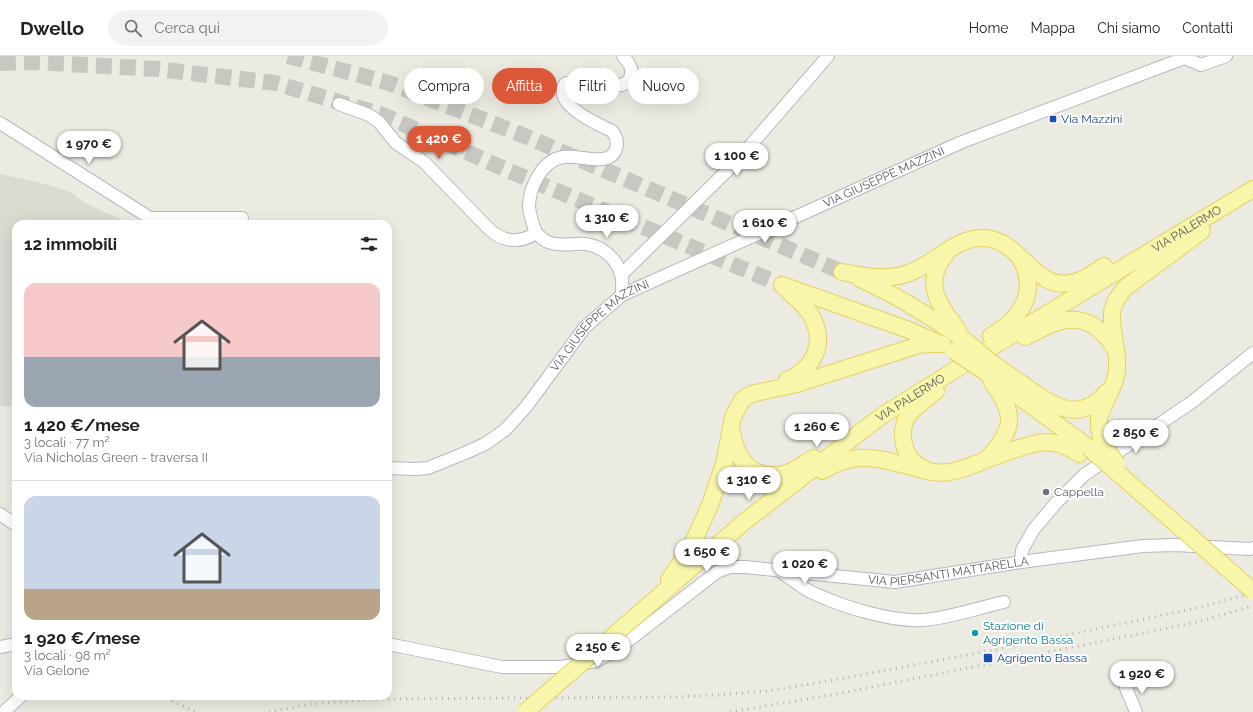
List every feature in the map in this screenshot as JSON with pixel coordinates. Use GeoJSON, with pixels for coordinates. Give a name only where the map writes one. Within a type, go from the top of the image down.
{"type":"FeatureCollection","features":[{"type":"Feature","properties":{"kind":"main road"},"geometry":{"type":"LineString","coordinates":[[967,342],[902,300],[875,286],[842,272],[880,277],[908,274],[966,241],[986,238],[1000,242],[1043,278],[1053,282],[1073,282],[1083,279],[1253,186]]}},
{"type":"Feature","properties":{"kind":"main road"},"geometry":{"type":"LineString","coordinates":[[1089,446],[1099,427],[1099,417],[1117,371],[1117,358],[1112,323],[1112,312],[1116,300],[1125,288],[1202,230],[1253,186]]}},
{"type":"Feature","properties":{"kind":"main road","name":"VIA PALERMO"},"geometry":{"type":"LineString","coordinates":[[525,712],[744,522],[880,417],[1253,186]]}},
{"type":"Feature","properties":{"kind":"main road"},"geometry":{"type":"LineString","coordinates":[[952,248],[944,256],[938,266],[935,279],[935,292],[942,309],[989,368],[1089,446],[1253,591]]}},
{"type":"Feature","properties":{"kind":"main road"},"geometry":{"type":"LineString","coordinates":[[919,392],[948,361],[1004,328],[1020,310],[1026,299],[1028,281],[1025,267],[1015,253]]}},
{"type":"Feature","properties":{"kind":"main road"},"geometry":{"type":"LineString","coordinates":[[762,391],[800,374],[808,367],[815,357],[818,345],[817,332],[813,319],[803,305],[782,285],[909,330],[948,347],[1061,408],[1078,409],[1091,406],[1102,399],[1111,388]]}},
{"type":"Feature","properties":{"kind":"main road"},"geometry":{"type":"LineString","coordinates":[[933,473],[916,464],[910,458],[903,443],[902,432],[904,423],[910,413],[974,358],[1062,321],[1068,320],[1083,321],[1097,327],[1109,339],[1116,352]]}},
{"type":"Feature","properties":{"kind":"main road"},"geometry":{"type":"LineString","coordinates":[[651,604],[691,547],[710,505],[724,464],[733,416],[742,400],[751,394],[797,384],[918,346],[929,344],[948,347]]}},
{"type":"Feature","properties":{"kind":"main road"},"geometry":{"type":"LineString","coordinates":[[986,460],[1001,444],[1007,434],[1009,414],[1006,404],[989,368]]}},
{"type":"Feature","properties":{"kind":"main road"},"geometry":{"type":"LineString","coordinates":[[731,425],[736,451],[743,461],[751,469],[762,474],[774,476],[785,474],[797,468],[880,417]]}},
{"type":"Feature","properties":{"kind":"main road"},"geometry":{"type":"LineString","coordinates":[[771,502],[829,467],[845,460],[860,457],[874,458],[933,473],[949,472],[964,469],[1037,443],[1046,442],[1071,448],[1089,446],[1114,460],[1173,521]]}},
{"type":"Feature","properties":{"kind":"street"},"geometry":{"type":"LineString","coordinates":[[622,295],[621,275],[614,259],[603,250],[585,244],[562,245],[548,242],[536,233],[530,212],[530,197],[537,178],[547,166],[561,157],[605,158],[613,154],[617,146],[616,136],[612,131],[576,112],[562,91],[565,84],[569,82],[616,87],[624,84],[630,78],[631,71],[629,64],[623,56]]}},
{"type":"Feature","properties":{"kind":"street"},"geometry":{"type":"LineString","coordinates":[[621,275],[736,162],[828,56]]}},
{"type":"Feature","properties":{"kind":"street"},"geometry":{"type":"LineString","coordinates":[[1188,57],[1201,65],[1226,56]]}},
{"type":"Feature","properties":{"kind":"street","name":"VIA GIUSEPPE MAZZINI"},"geometry":{"type":"LineString","coordinates":[[392,468],[428,468],[485,444],[505,430],[526,407],[585,327],[622,295],[962,142],[1188,57]]}},
{"type":"Feature","properties":{"kind":"street"},"geometry":{"type":"LineString","coordinates":[[339,104],[369,115],[379,122],[396,143],[424,162],[497,236],[503,239],[523,240],[536,233]]}},
{"type":"Feature","properties":{"kind":"street"},"geometry":{"type":"LineString","coordinates":[[2,128],[148,220]]}},
{"type":"Feature","properties":{"kind":"street"},"geometry":{"type":"LineString","coordinates":[[181,220],[242,218]]}},
{"type":"Feature","properties":{"kind":"street"},"geometry":{"type":"LineString","coordinates":[[1021,562],[1022,550],[1034,529],[1056,503],[1084,475],[1192,402],[1253,353]]}},
{"type":"Feature","properties":{"kind":"street"},"geometry":{"type":"LineString","coordinates":[[0,514],[12,522]]}},
{"type":"Feature","properties":{"kind":"street","name":"VIA PIERSANTI MATTARELLA"},"geometry":{"type":"LineString","coordinates":[[392,645],[502,667],[561,667],[596,661],[615,651],[717,572],[737,566],[895,582],[1021,562],[1144,546],[1175,545],[1253,548]]}},
{"type":"Feature","properties":{"kind":"street"},"geometry":{"type":"LineString","coordinates":[[780,570],[809,591],[837,603],[884,616],[907,620],[924,620],[947,616],[1004,602]]}},
{"type":"Feature","properties":{"kind":"street"},"geometry":{"type":"LineString","coordinates":[[0,647],[12,645]]}},
{"type":"Feature","properties":{"kind":"street"},"geometry":{"type":"LineString","coordinates":[[1126,688],[1136,712]]}},
{"type":"Feature","properties":{"kind":"street"},"geometry":{"type":"LineString","coordinates":[[4,712],[18,700]]}},
{"type":"Feature","properties":{"kind":"shaded area"},"geometry":{"type":"Polygon","coordinates":[[[0,174],[37,182],[68,191],[85,203],[122,220],[12,220],[12,407],[0,406],[0,174]]]}},
{"type":"Feature","properties":{"kind":"tunnel"},"geometry":{"type":"LineString","coordinates":[[288,56],[389,83],[525,136],[842,272]]}},
{"type":"Feature","properties":{"kind":"tunnel"},"geometry":{"type":"LineString","coordinates":[[0,63],[34,62],[157,69],[275,83],[383,115],[507,170],[782,285]]}},
{"type":"Feature","properties":{"kind":"railway"},"geometry":{"type":"LineString","coordinates":[[392,699],[666,697],[768,691],[1030,643],[1201,607],[1253,593]]}},
{"type":"Feature","properties":{"kind":"railway"},"geometry":{"type":"LineString","coordinates":[[730,712],[842,693],[1154,631],[1197,622],[1253,606]]}},
{"type":"Feature","properties":{"kind":"railway"},"geometry":{"type":"LineString","coordinates":[[170,700],[196,712]]}},
{"type":"Feature","properties":{"kind":"railway"},"geometry":{"type":"LineString","coordinates":[[269,712],[311,704],[368,700]]}},
{"type":"Feature","properties":{"kind":"place","name":"Via Mazzini"},"geometry":{"type":"Point","coordinates":[1053,119]}},
{"type":"Feature","properties":{"kind":"place","name":"Cappella"},"geometry":{"type":"Point","coordinates":[1046,492]}},
{"type":"Feature","properties":{"kind":"place","name":"Stazione di Agrigento Bassa"},"geometry":{"type":"Point","coordinates":[975,633]}},
{"type":"Feature","properties":{"kind":"place","name":"Agrigento Bassa"},"geometry":{"type":"Point","coordinates":[988,658]}}]}
